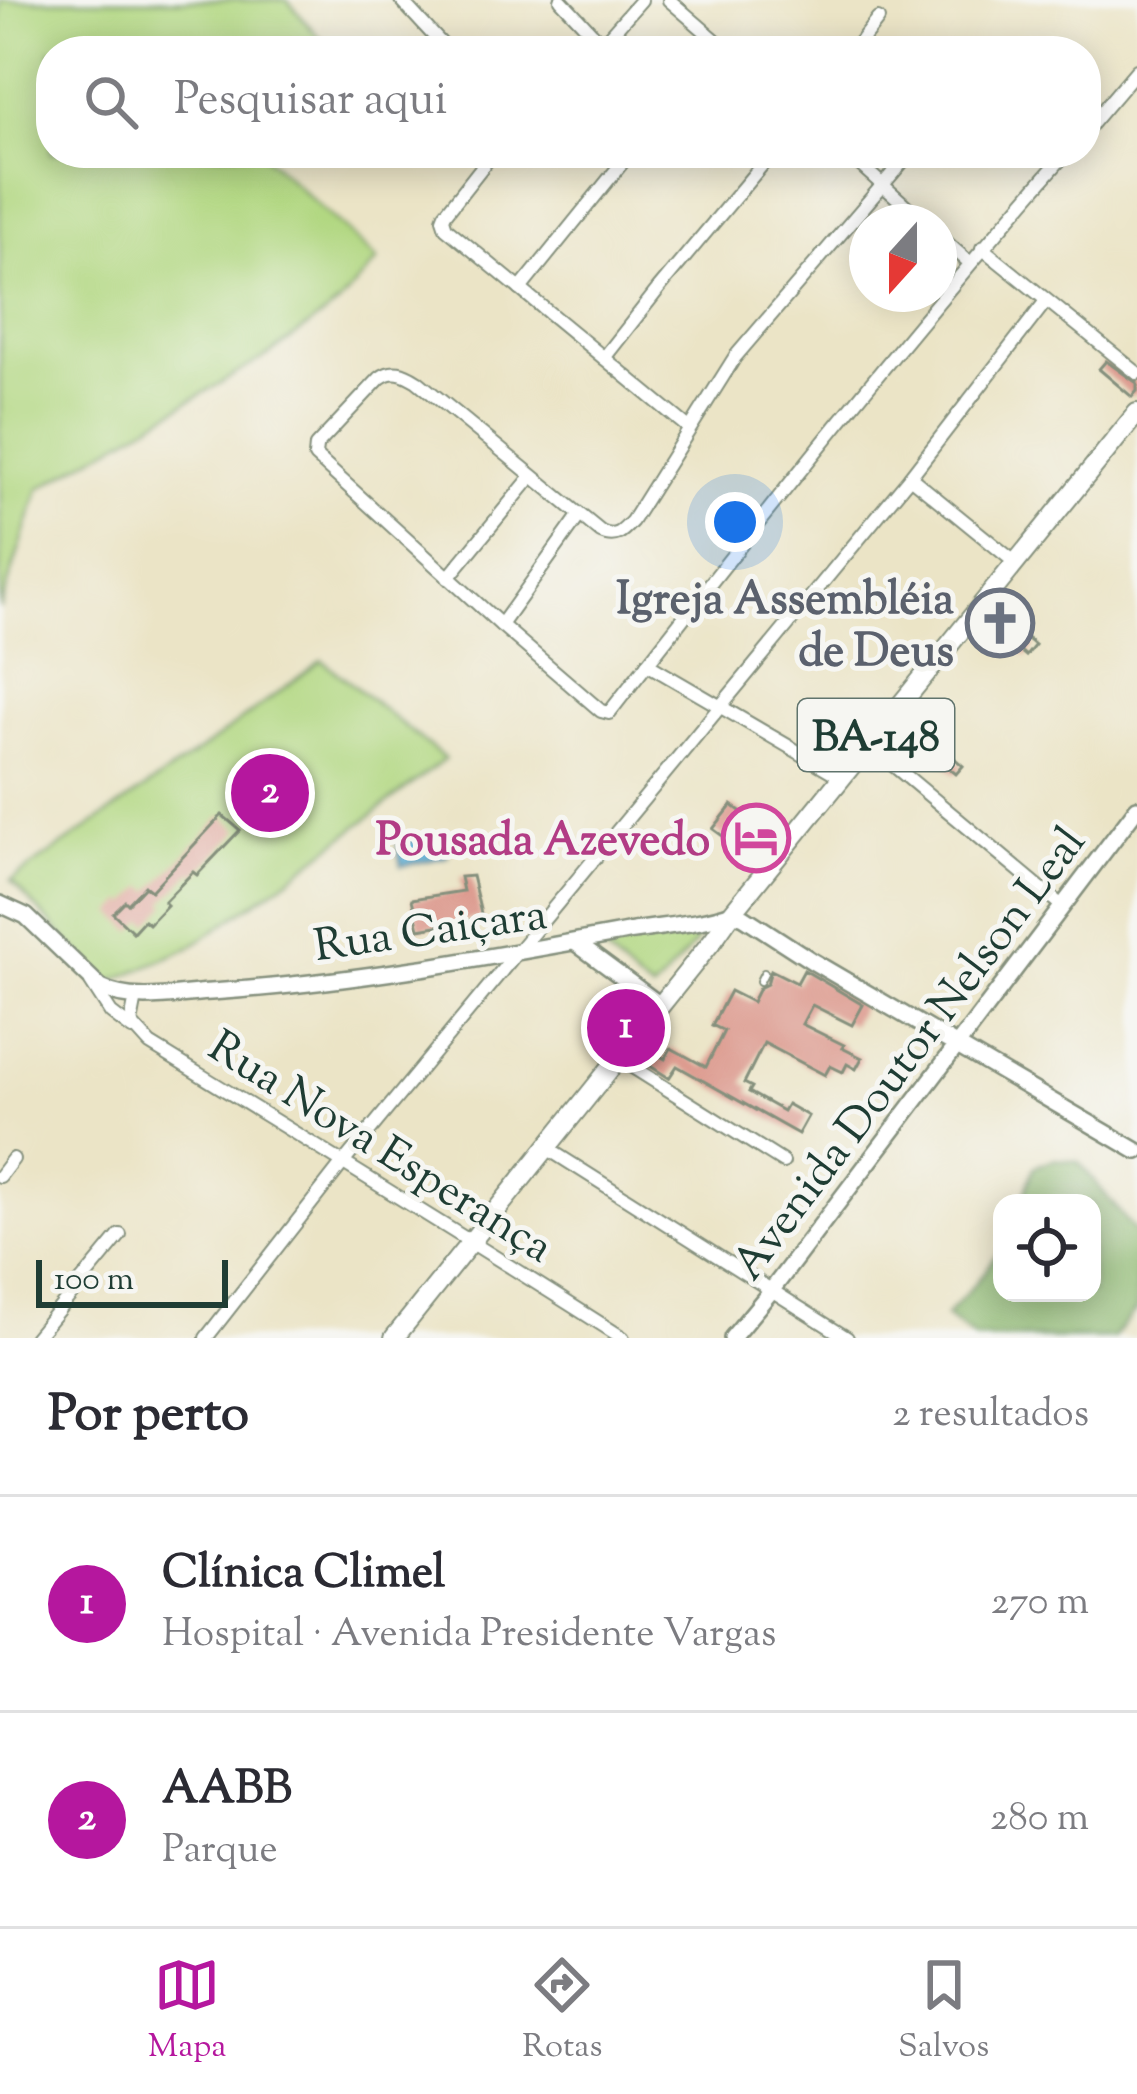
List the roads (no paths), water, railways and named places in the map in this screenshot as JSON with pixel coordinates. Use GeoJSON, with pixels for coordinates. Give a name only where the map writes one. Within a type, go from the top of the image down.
{"type":"FeatureCollection","features":[{"type":"Feature","properties":{"kind":"main road","name":"BA-148"},"geometry":{"type":"LineString","coordinates":[[403,1335],[470,1241],[1137,413]]}},
{"type":"Feature","properties":{"kind":"street"},"geometry":{"type":"LineString","coordinates":[[401,0],[434,36]]}},
{"type":"Feature","properties":{"kind":"street"},"geometry":{"type":"LineString","coordinates":[[562,0],[590,36]]}},
{"type":"Feature","properties":{"kind":"street"},"geometry":{"type":"LineString","coordinates":[[609,36],[640,0]]}},
{"type":"Feature","properties":{"kind":"street"},"geometry":{"type":"LineString","coordinates":[[669,0],[709,36]]}},
{"type":"Feature","properties":{"kind":"street"},"geometry":{"type":"LineString","coordinates":[[865,36],[878,19]]}},
{"type":"Feature","properties":{"kind":"street"},"geometry":{"type":"LineString","coordinates":[[1101,112],[1137,70]]}},
{"type":"Feature","properties":{"kind":"street"},"geometry":{"type":"LineString","coordinates":[[481,168],[449,207],[443,222],[689,428]]}},
{"type":"Feature","properties":{"kind":"street"},"geometry":{"type":"LineString","coordinates":[[520,289],[618,168]]}},
{"type":"Feature","properties":{"kind":"street"},"geometry":{"type":"LineString","coordinates":[[604,358],[759,168]]}},
{"type":"Feature","properties":{"kind":"street"},"geometry":{"type":"LineString","coordinates":[[864,168],[905,204]]}},
{"type":"Feature","properties":{"kind":"street"},"geometry":{"type":"LineString","coordinates":[[898,168],[735,357],[632,521],[615,536],[580,516],[417,381],[396,372],[380,378],[316,446],[315,456],[501,625],[609,713],[827,436],[1054,168]]}},
{"type":"Feature","properties":{"kind":"street"},"geometry":{"type":"LineString","coordinates":[[957,252],[970,263]]}},
{"type":"Feature","properties":{"kind":"street"},"geometry":{"type":"LineString","coordinates":[[986,252],[1137,373]]}},
{"type":"Feature","properties":{"kind":"street"},"geometry":{"type":"LineString","coordinates":[[206,1338],[341,1164],[910,478],[1046,301]]}},
{"type":"Feature","properties":{"kind":"street"},"geometry":{"type":"LineString","coordinates":[[448,578],[532,476]]}},
{"type":"Feature","properties":{"kind":"street"},"geometry":{"type":"LineString","coordinates":[[910,478],[1017,564]]}},
{"type":"Feature","properties":{"kind":"street"},"geometry":{"type":"LineString","coordinates":[[501,625],[580,516]]}},
{"type":"Feature","properties":{"kind":"street"},"geometry":{"type":"LineString","coordinates":[[647,664],[844,778]]}},
{"type":"Feature","properties":{"kind":"street"},"geometry":{"type":"LineString","coordinates":[[868,746],[1064,908]]}},
{"type":"Feature","properties":{"kind":"street","name":"Avenida Doutor Nelson Leal"},"geometry":{"type":"LineString","coordinates":[[732,1338],[1137,808]]}},
{"type":"Feature","properties":{"kind":"street"},"geometry":{"type":"LineString","coordinates":[[0,904],[26,916],[89,978],[112,994],[136,997],[130,1016],[138,1033]]}},
{"type":"Feature","properties":{"kind":"street"},"geometry":{"type":"LineString","coordinates":[[732,914],[1137,1151]]}},
{"type":"Feature","properties":{"kind":"street","name":"Rua Caiçara"},"geometry":{"type":"LineString","coordinates":[[136,997],[388,974],[732,914]]}},
{"type":"Feature","properties":{"kind":"street"},"geometry":{"type":"LineString","coordinates":[[576,944],[660,1005]]}},
{"type":"Feature","properties":{"kind":"street","name":"Rua Nova Esperança"},"geometry":{"type":"LineString","coordinates":[[89,978],[111,1013],[150,1044],[623,1338]]}},
{"type":"Feature","properties":{"kind":"street"},"geometry":{"type":"LineString","coordinates":[[618,1058],[784,1162]]}},
{"type":"Feature","properties":{"kind":"street"},"geometry":{"type":"LineString","coordinates":[[545,1147],[847,1338]]}},
{"type":"Feature","properties":{"kind":"street"},"geometry":{"type":"LineString","coordinates":[[0,1176],[13,1160]]}},
{"type":"Feature","properties":{"kind":"street"},"geometry":{"type":"LineString","coordinates":[[35,1338],[120,1235]]}},
{"type":"Feature","properties":{"kind":"water"},"geometry":{"type":"Polygon","coordinates":[[[442,834],[448,856],[401,866],[397,843],[442,834]]]}},
{"type":"Feature","properties":{"kind":"place","name":"Igreja Assembléia de Deus"},"geometry":{"type":"Point","coordinates":[1000,623]}},
{"type":"Feature","properties":{"kind":"place","name":"AABB"},"geometry":{"type":"Point","coordinates":[270,793]}},
{"type":"Feature","properties":{"kind":"place","name":"Pousada Azevedo"},"geometry":{"type":"Point","coordinates":[756,838]}},
{"type":"Feature","properties":{"kind":"place","name":"Clínica Climel"},"geometry":{"type":"Point","coordinates":[626,1028]}}]}
